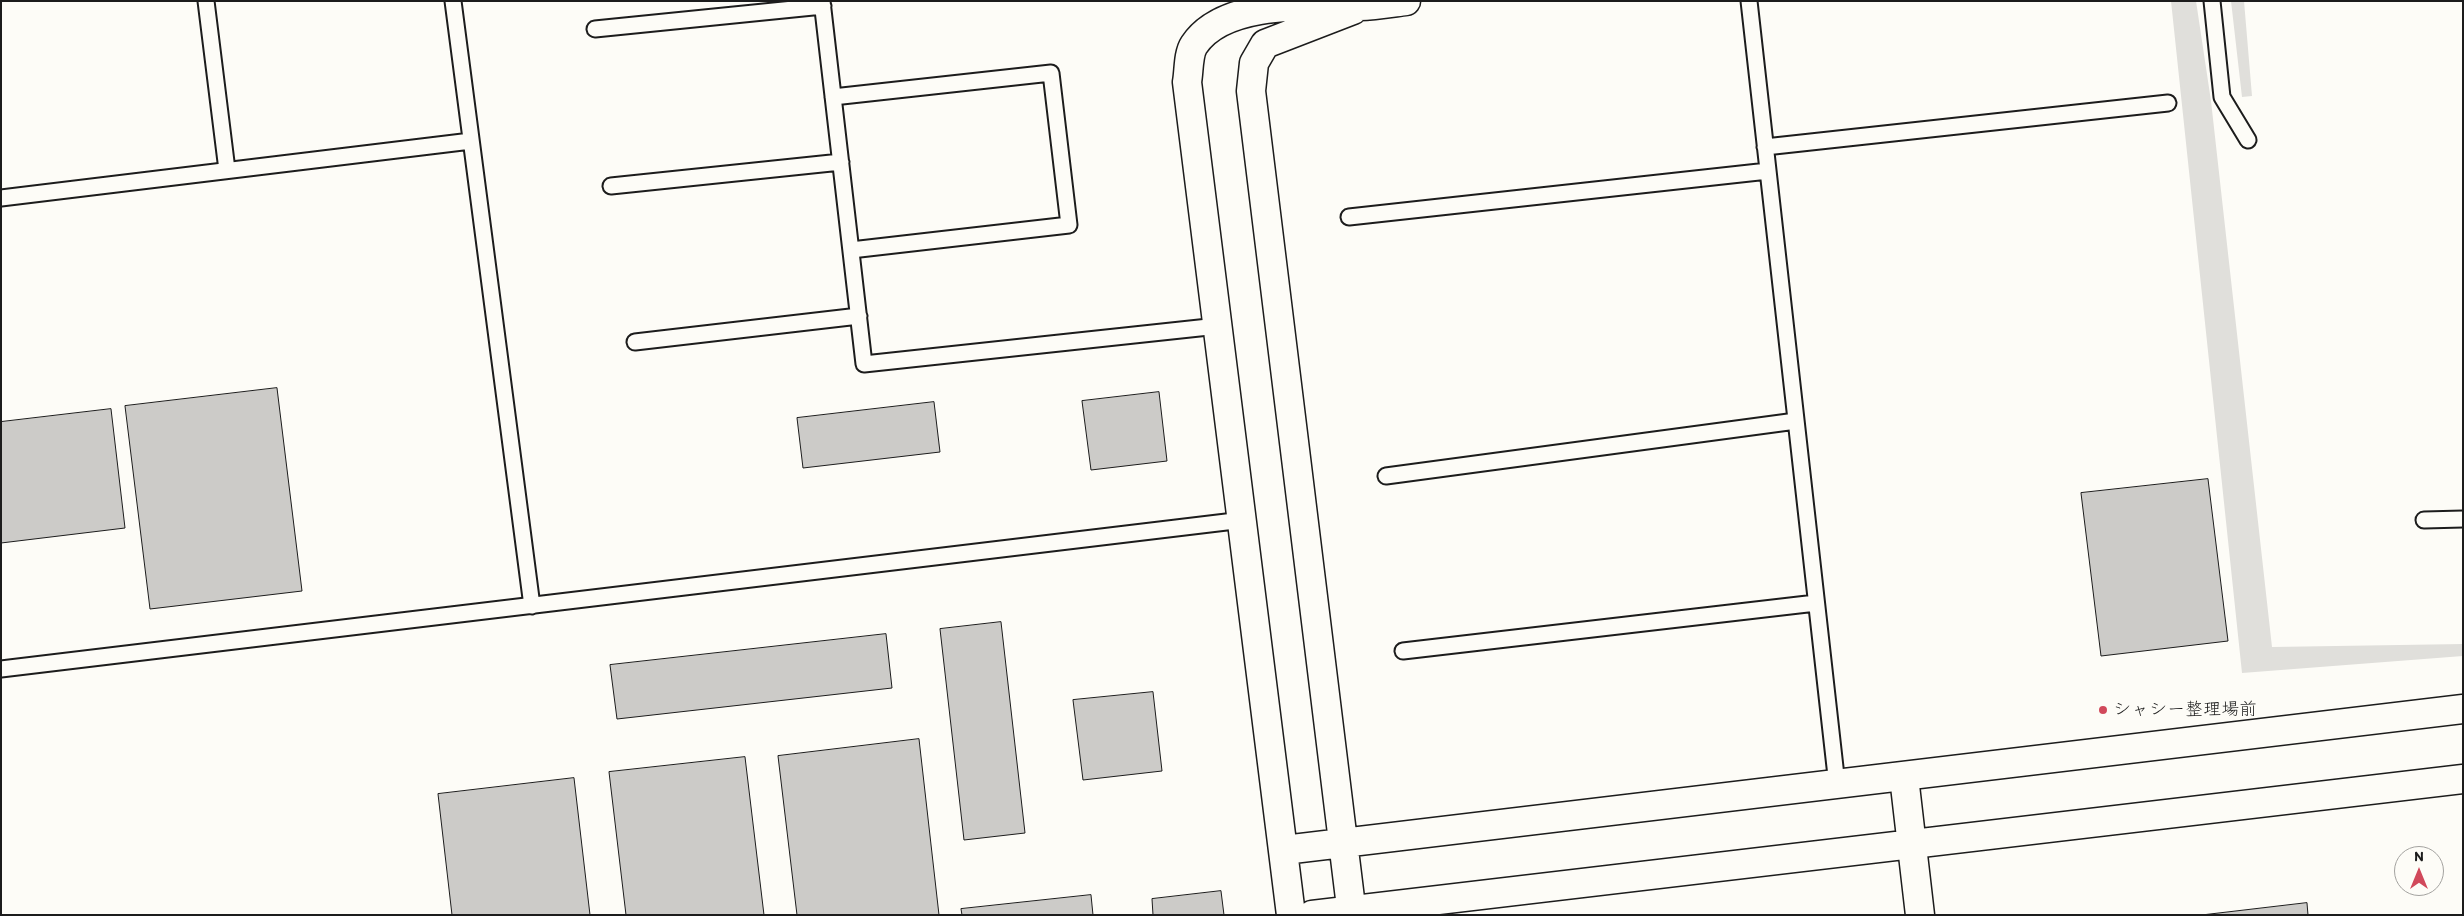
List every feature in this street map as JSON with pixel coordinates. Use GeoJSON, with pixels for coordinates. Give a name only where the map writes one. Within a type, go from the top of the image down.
{"type":"FeatureCollection","features":[{"type":"Feature","properties":{"kind":"street"},"geometry":{"type":"LineString","coordinates":[[1291,915],[1187,82],[1193,46],[1214,22],[1250,9],[1301,3],[1362,6],[1406,1]]}},
{"type":"Feature","properties":{"kind":"street"},"geometry":{"type":"LineString","coordinates":[[1352,912],[1251,91],[1254,63],[1265,44],[1362,6]]}},
{"type":"Feature","properties":{"kind":"street"},"geometry":{"type":"LineString","coordinates":[[1284,850],[2463,709]]}},
{"type":"Feature","properties":{"kind":"street"},"geometry":{"type":"LineString","coordinates":[[1904,777],[1920,915]]}},
{"type":"Feature","properties":{"kind":"street"},"geometry":{"type":"LineString","coordinates":[[1312,915],[1352,912],[2463,779]]}},
{"type":"Feature","properties":{"kind":"lane"},"geometry":{"type":"LineString","coordinates":[[206,1],[227,170]]}},
{"type":"Feature","properties":{"kind":"lane"},"geometry":{"type":"LineString","coordinates":[[453,1],[532,606]]}},
{"type":"Feature","properties":{"kind":"lane"},"geometry":{"type":"LineString","coordinates":[[1749,1],[1837,784]]}},
{"type":"Feature","properties":{"kind":"lane"},"geometry":{"type":"LineString","coordinates":[[2212,1],[2222,97],[2248,140]]}},
{"type":"Feature","properties":{"kind":"lane"},"geometry":{"type":"LineString","coordinates":[[594,29],[822,4],[864,364],[1218,326]]}},
{"type":"Feature","properties":{"kind":"lane"},"geometry":{"type":"LineString","coordinates":[[833,97],[1051,73],[1069,225],[851,250]]}},
{"type":"Feature","properties":{"kind":"lane"},"geometry":{"type":"LineString","coordinates":[[1765,147],[2168,103]]}},
{"type":"Feature","properties":{"kind":"lane"},"geometry":{"type":"LineString","coordinates":[[1,198],[471,141]]}},
{"type":"Feature","properties":{"kind":"lane"},"geometry":{"type":"LineString","coordinates":[[611,186],[841,162]]}},
{"type":"Feature","properties":{"kind":"lane"},"geometry":{"type":"LineString","coordinates":[[1349,217],[1768,171]]}},
{"type":"Feature","properties":{"kind":"lane"},"geometry":{"type":"LineString","coordinates":[[635,342],[859,316]]}},
{"type":"Feature","properties":{"kind":"lane"},"geometry":{"type":"LineString","coordinates":[[1386,476],[1796,421]]}},
{"type":"Feature","properties":{"kind":"lane"},"geometry":{"type":"LineString","coordinates":[[2424,520],[2463,519]]}},
{"type":"Feature","properties":{"kind":"lane"},"geometry":{"type":"LineString","coordinates":[[1,669],[1243,520]]}},
{"type":"Feature","properties":{"kind":"lane"},"geometry":{"type":"LineString","coordinates":[[1403,651],[1816,603]]}},
{"type":"Feature","properties":{"kind":"shaded area"},"geometry":{"type":"Polygon","coordinates":[[[2171,1],[2196,1],[2211,101],[2272,647],[2463,644],[2463,656],[2242,673],[2171,1]]]}},
{"type":"Feature","properties":{"kind":"shaded area"},"geometry":{"type":"Polygon","coordinates":[[[2231,1],[2244,1],[2252,96],[2242,97],[2231,1]]]}},
{"type":"Feature","properties":{"kind":"building"},"geometry":{"type":"Polygon","coordinates":[[[277,388],[302,591],[150,609],[125,406],[277,388]]]}},
{"type":"Feature","properties":{"kind":"building"},"geometry":{"type":"Polygon","coordinates":[[[1159,392],[1167,461],[1091,470],[1082,401],[1159,392]]]}},
{"type":"Feature","properties":{"kind":"building"},"geometry":{"type":"Polygon","coordinates":[[[934,402],[940,452],[803,468],[797,418],[934,402]]]}},
{"type":"Feature","properties":{"kind":"building"},"geometry":{"type":"Polygon","coordinates":[[[111,409],[125,528],[1,543],[1,422],[111,409]]]}},
{"type":"Feature","properties":{"kind":"building"},"geometry":{"type":"Polygon","coordinates":[[[2208,479],[2228,641],[2101,656],[2081,493],[2208,479]]]}},
{"type":"Feature","properties":{"kind":"building"},"geometry":{"type":"Polygon","coordinates":[[[1001,622],[1025,833],[964,840],[940,629],[1001,622]]]}},
{"type":"Feature","properties":{"kind":"building"},"geometry":{"type":"Polygon","coordinates":[[[886,634],[892,688],[617,719],[610,665],[886,634]]]}},
{"type":"Feature","properties":{"kind":"building"},"geometry":{"type":"Polygon","coordinates":[[[1153,692],[1162,771],[1083,780],[1073,700],[1153,692]]]}},
{"type":"Feature","properties":{"kind":"building"},"geometry":{"type":"Polygon","coordinates":[[[919,739],[939,915],[797,915],[778,756],[919,739]]]}},
{"type":"Feature","properties":{"kind":"building"},"geometry":{"type":"Polygon","coordinates":[[[745,757],[764,915],[626,915],[609,772],[745,757]]]}},
{"type":"Feature","properties":{"kind":"building"},"geometry":{"type":"Polygon","coordinates":[[[574,778],[590,915],[452,915],[438,794],[574,778]]]}},
{"type":"Feature","properties":{"kind":"building"},"geometry":{"type":"Polygon","coordinates":[[[1221,891],[1224,915],[1153,915],[1152,899],[1221,891]]]}},
{"type":"Feature","properties":{"kind":"building"},"geometry":{"type":"Polygon","coordinates":[[[1091,895],[1093,915],[962,915],[961,909],[1091,895]]]}},
{"type":"Feature","properties":{"kind":"building"},"geometry":{"type":"Polygon","coordinates":[[[2307,903],[2308,915],[2202,915],[2307,903]]]}},
{"type":"Feature","properties":{"kind":"place","name":"シャシー整理場前"},"geometry":{"type":"Point","coordinates":[2103,710]}}]}
